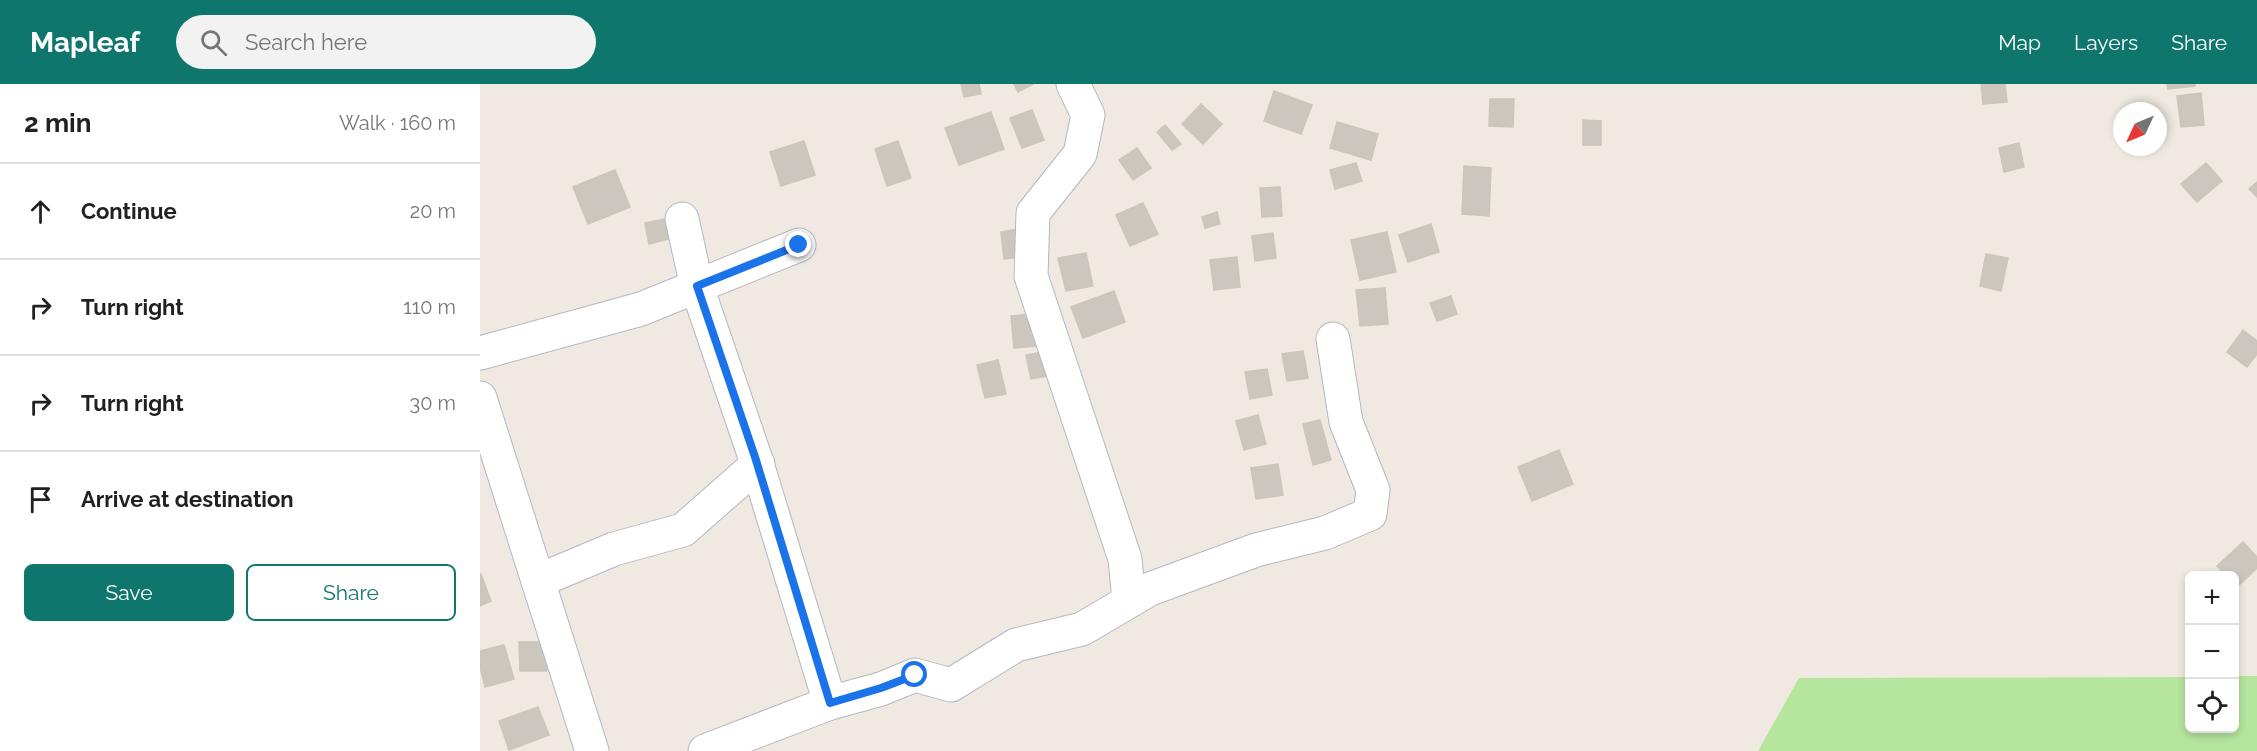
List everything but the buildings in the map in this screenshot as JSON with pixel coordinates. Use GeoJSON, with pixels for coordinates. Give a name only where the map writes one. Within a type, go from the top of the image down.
{"type":"FeatureCollection","features":[{"type":"Feature","properties":{"kind":"street"},"geometry":{"type":"LineString","coordinates":[[1073,84],[1088,115],[1080,154],[1033,213],[1032,276],[1125,559],[1129,602]]}},
{"type":"Feature","properties":{"kind":"street"},"geometry":{"type":"LineString","coordinates":[[682,219],[697,286],[758,464],[830,703]]}},
{"type":"Feature","properties":{"kind":"street"},"geometry":{"type":"LineString","coordinates":[[480,353],[641,309],[799,245]]}},
{"type":"Feature","properties":{"kind":"street"},"geometry":{"type":"LineString","coordinates":[[705,751],[830,703],[915,675],[951,685],[1016,645],[1082,629],[1150,589],[1256,550],[1325,534],[1370,514],[1373,490],[1346,422],[1333,339]]}},
{"type":"Feature","properties":{"kind":"street"},"geometry":{"type":"LineString","coordinates":[[480,398],[592,751]]}},
{"type":"Feature","properties":{"kind":"street"},"geometry":{"type":"LineString","coordinates":[[538,581],[614,549],[683,530],[758,464]]}},
{"type":"Feature","properties":{"kind":"green space"},"geometry":{"type":"Polygon","coordinates":[[[2239,676],[2257,676],[2257,751],[1758,751],[1799,678],[2185,677],[2185,733],[2239,733],[2239,676]]]}},
{"type":"Feature","properties":{"kind":"route"},"geometry":{"type":"LineString","coordinates":[[799,245],[697,286],[755,457],[830,703],[915,675]]}}]}
